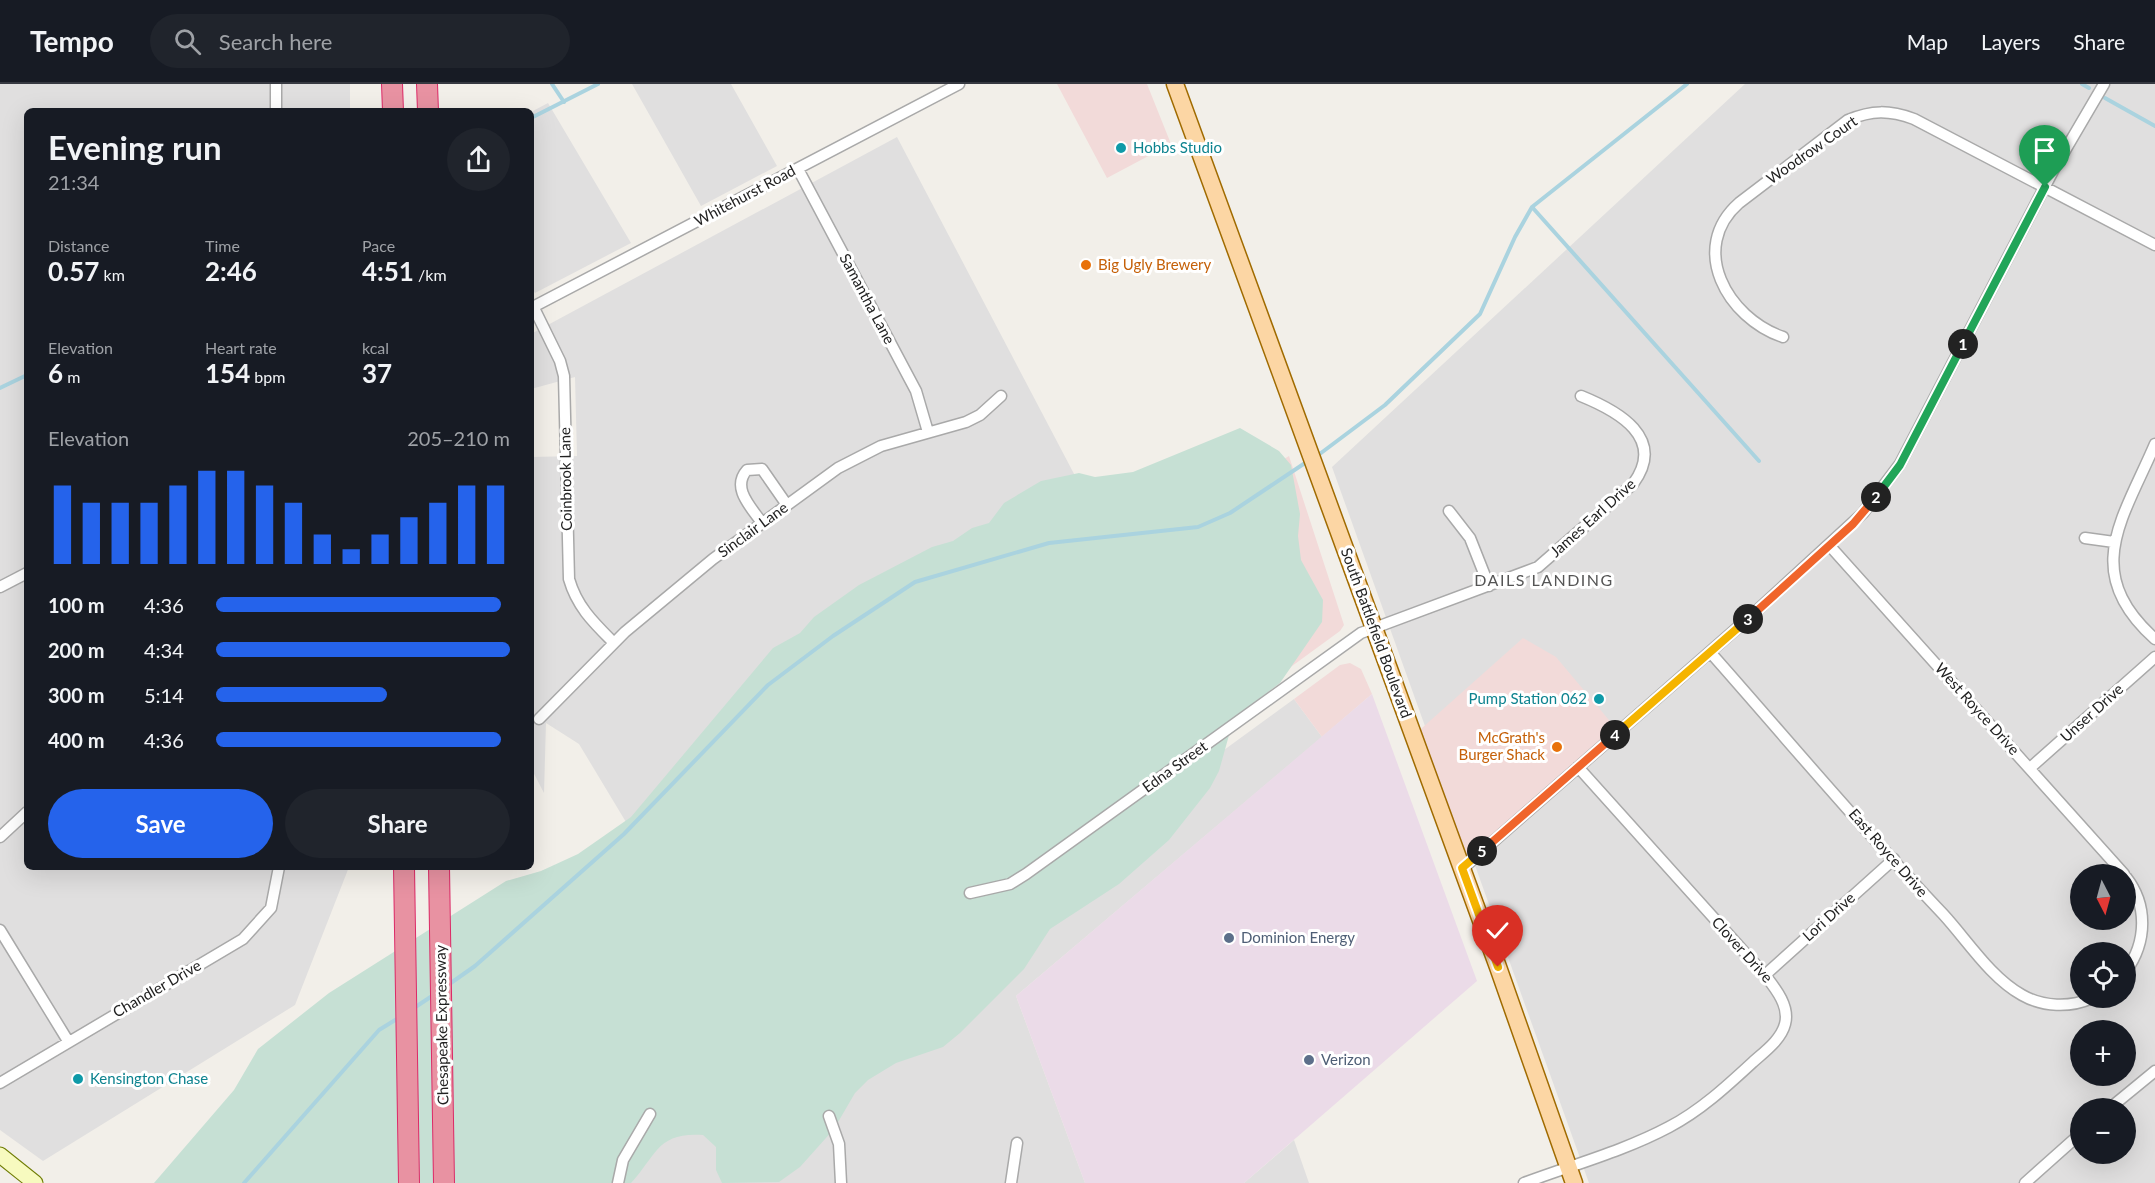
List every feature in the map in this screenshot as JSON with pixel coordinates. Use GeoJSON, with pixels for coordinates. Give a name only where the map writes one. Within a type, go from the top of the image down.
{"type":"FeatureCollection","features":[{"type":"Feature","properties":{"kind":"highway"},"geometry":{"type":"LineString","coordinates":[[392,84],[393,108]]}},
{"type":"Feature","properties":{"kind":"highway"},"geometry":{"type":"LineString","coordinates":[[428,84],[428,108]]}},
{"type":"Feature","properties":{"kind":"highway"},"geometry":{"type":"LineString","coordinates":[[404,870],[409,1183]]}},
{"type":"Feature","properties":{"kind":"highway","name":"Chesapeake Expressway"},"geometry":{"type":"LineString","coordinates":[[439,870],[444,1183]]}},
{"type":"Feature","properties":{"kind":"main road","name":"South Battlefield Boulevard"},"geometry":{"type":"LineString","coordinates":[[1175,84],[1462,868],[1574,1183]]}},
{"type":"Feature","properties":{"kind":"street"},"geometry":{"type":"LineString","coordinates":[[276,84],[276,108]]}},
{"type":"Feature","properties":{"kind":"street","name":"Whitehurst Road"},"geometry":{"type":"LineString","coordinates":[[534,306],[958,84]]}},
{"type":"Feature","properties":{"kind":"street"},"geometry":{"type":"LineString","coordinates":[[1462,868],[1710,652],[1863,513],[1900,465],[2045,187],[2104,84]]}},
{"type":"Feature","properties":{"kind":"street","name":"Woodrow Court"},"geometry":{"type":"LineString","coordinates":[[1783,337],[1750,318],[1728,295],[1718,278],[1715,262],[1718,233],[1726,217],[1739,203],[1848,120],[1864,114],[1894,112],[1914,119],[2155,245]]}},
{"type":"Feature","properties":{"kind":"street","name":"Samantha Lane"},"geometry":{"type":"LineString","coordinates":[[798,169],[916,391],[928,432]]}},
{"type":"Feature","properties":{"kind":"street","name":"Coinbrook Lane"},"geometry":{"type":"LineString","coordinates":[[534,311],[560,361],[564,376],[568,579],[576,602],[614,643]]}},
{"type":"Feature","properties":{"kind":"street","name":"Sinclair Lane"},"geometry":{"type":"LineString","coordinates":[[539,718],[614,643],[712,559],[838,468],[881,446],[980,415],[1000,396]]}},
{"type":"Feature","properties":{"kind":"street","name":"James Earl Drive"},"geometry":{"type":"LineString","coordinates":[[1374,628],[1538,567],[1639,476],[1644,455],[1637,433],[1626,420],[1608,407],[1581,396]]}},
{"type":"Feature","properties":{"kind":"street"},"geometry":{"type":"LineString","coordinates":[[2155,444],[2114,542],[2113,570],[2121,599],[2128,611],[2155,639]]}},
{"type":"Feature","properties":{"kind":"street"},"geometry":{"type":"LineString","coordinates":[[762,523],[741,490],[742,476],[747,470],[762,469],[787,505]]}},
{"type":"Feature","properties":{"kind":"street"},"geometry":{"type":"LineString","coordinates":[[1449,511],[1470,538],[1489,586]]}},
{"type":"Feature","properties":{"kind":"street"},"geometry":{"type":"LineString","coordinates":[[2085,538],[2114,542]]}},
{"type":"Feature","properties":{"kind":"street","name":"West Royce Drive"},"geometry":{"type":"LineString","coordinates":[[1829,545],[2114,864]]}},
{"type":"Feature","properties":{"kind":"street"},"geometry":{"type":"LineString","coordinates":[[0,587],[24,575]]}},
{"type":"Feature","properties":{"kind":"street","name":"Edna Street"},"geometry":{"type":"LineString","coordinates":[[970,893],[1010,884],[1026,874],[1361,633],[1374,628]]}},
{"type":"Feature","properties":{"kind":"street","name":"East Royce Drive"},"geometry":{"type":"LineString","coordinates":[[1710,652],[2013,989],[2033,1000],[2056,1005],[2070,1004]]}},
{"type":"Feature","properties":{"kind":"street","name":"Unser Drive"},"geometry":{"type":"LineString","coordinates":[[2030,768],[2155,657]]}},
{"type":"Feature","properties":{"kind":"street","name":"Clover Drive"},"geometry":{"type":"LineString","coordinates":[[1568,1167],[1670,1127],[1703,1105],[1772,1045],[1785,1025],[1786,1015],[1780,997],[1765,975],[1578,767]]}},
{"type":"Feature","properties":{"kind":"street"},"geometry":{"type":"LineString","coordinates":[[0,837],[24,815]]}},
{"type":"Feature","properties":{"kind":"street","name":"Lori Drive"},"geometry":{"type":"LineString","coordinates":[[1765,975],[1894,859]]}},
{"type":"Feature","properties":{"kind":"street","name":"Chandler Drive"},"geometry":{"type":"LineString","coordinates":[[0,1083],[243,939],[271,908],[278,870]]}},
{"type":"Feature","properties":{"kind":"street","name":"West Royce Drive"},"geometry":{"type":"LineString","coordinates":[[2136,892],[2143,920],[2136,952]]}},
{"type":"Feature","properties":{"kind":"street"},"geometry":{"type":"LineString","coordinates":[[0,930],[69,1041]]}},
{"type":"Feature","properties":{"kind":"street"},"geometry":{"type":"LineString","coordinates":[[2122,1098],[2155,1071]]}},
{"type":"Feature","properties":{"kind":"street"},"geometry":{"type":"LineString","coordinates":[[618,1183],[623,1160],[650,1114]]}},
{"type":"Feature","properties":{"kind":"street"},"geometry":{"type":"LineString","coordinates":[[829,1116],[839,1144],[841,1183]]}},
{"type":"Feature","properties":{"kind":"street"},"geometry":{"type":"LineString","coordinates":[[1011,1183],[1017,1143]]}},
{"type":"Feature","properties":{"kind":"street"},"geometry":{"type":"LineString","coordinates":[[2025,1183],[2070,1143]]}},
{"type":"Feature","properties":{"kind":"street"},"geometry":{"type":"LineString","coordinates":[[0,1155],[35,1183]]}},
{"type":"Feature","properties":{"kind":"street"},"geometry":{"type":"LineString","coordinates":[[1524,1183],[1568,1167]]}},
{"type":"Feature","properties":{"kind":"shaded area"},"geometry":{"type":"Polygon","coordinates":[[[0,84],[350,84],[350,108],[24,108],[24,870],[348,870],[295,1005],[43,1161],[0,1130],[0,84]]]}},
{"type":"Feature","properties":{"kind":"shaded area"},"geometry":{"type":"Polygon","coordinates":[[[632,84],[731,84],[777,166],[701,206],[632,84]]]}},
{"type":"Feature","properties":{"kind":"shaded area","name":"Hobbs Studio"},"geometry":{"type":"Polygon","coordinates":[[[1057,84],[1147,84],[1171,144],[1107,178],[1057,84]]]}},
{"type":"Feature","properties":{"kind":"shaded area"},"geometry":{"type":"Polygon","coordinates":[[[1745,84],[2155,84],[2155,1183],[1589,1183],[1332,467],[1745,84]]]}},
{"type":"Feature","properties":{"kind":"shaded area"},"geometry":{"type":"Polygon","coordinates":[[[548,103],[631,243],[535,293],[534,291],[534,110],[548,103]]]}},
{"type":"Feature","properties":{"kind":"shaded area"},"geometry":{"type":"Polygon","coordinates":[[[897,137],[1113,548],[1139,812],[1294,699],[1322,737],[1016,996],[1085,1183],[532,1183],[641,847],[579,744],[546,723],[544,793],[534,774],[534,457],[577,456],[575,377],[534,388],[534,332],[897,137]]]}},
{"type":"Feature","properties":{"kind":"shaded area"},"geometry":{"type":"Polygon","coordinates":[[[1289,456],[1344,625],[1340,631],[1277,677],[1213,502],[1289,456]]]}},
{"type":"Feature","properties":{"kind":"shaded area"},"geometry":{"type":"Polygon","coordinates":[[[1523,638],[1556,657],[1619,732],[1462,869],[1413,736],[1523,638]]]}},
{"type":"Feature","properties":{"kind":"shaded area"},"geometry":{"type":"Polygon","coordinates":[[[1350,663],[1361,669],[1372,694],[1322,737],[1294,699],[1340,665],[1350,663]]]}},
{"type":"Feature","properties":{"kind":"shaded area","name":"Dominion Energy"},"geometry":{"type":"Polygon","coordinates":[[[1372,694],[1477,981],[1244,1183],[1085,1183],[1016,996],[1372,694]]]}},
{"type":"Feature","properties":{"kind":"shaded area"},"geometry":{"type":"Polygon","coordinates":[[[1294,1140],[1309,1183],[1244,1183],[1294,1140]]]}},
{"type":"Feature","properties":{"kind":"green space"},"geometry":{"type":"Polygon","coordinates":[[[1240,428],[1279,451],[1291,465],[1300,514],[1298,536],[1301,560],[1323,600],[1322,622],[1280,683],[1247,708],[1231,728],[1219,771],[1210,788],[1169,840],[1119,884],[1050,929],[1024,969],[943,1047],[896,1063],[868,1080],[855,1093],[834,1129],[800,1167],[779,1182],[722,1183],[716,1170],[716,1147],[703,1135],[688,1135],[667,1141],[631,1183],[154,1183],[234,1090],[258,1049],[329,993],[506,881],[541,871],[578,854],[631,817],[773,648],[800,633],[814,617],[859,585],[932,547],[953,541],[972,528],[989,523],[1004,503],[1041,481],[1079,473],[1095,477],[1133,472],[1240,428]]]}},
{"type":"Feature","properties":{"kind":"waterway"},"geometry":{"type":"LineString","coordinates":[[552,84],[564,102]]}},
{"type":"Feature","properties":{"kind":"waterway"},"geometry":{"type":"LineString","coordinates":[[534,116],[598,84]]}},
{"type":"Feature","properties":{"kind":"waterway"},"geometry":{"type":"LineString","coordinates":[[1317,456],[1385,405],[1480,314],[1515,237],[1532,207],[1687,84]]}},
{"type":"Feature","properties":{"kind":"waterway"},"geometry":{"type":"LineString","coordinates":[[2082,84],[2089,88]]}},
{"type":"Feature","properties":{"kind":"waterway"},"geometry":{"type":"LineString","coordinates":[[2105,98],[2155,126]]}},
{"type":"Feature","properties":{"kind":"waterway"},"geometry":{"type":"LineString","coordinates":[[1532,207],[1759,461]]}},
{"type":"Feature","properties":{"kind":"waterway"},"geometry":{"type":"LineString","coordinates":[[0,388],[24,376]]}},
{"type":"Feature","properties":{"kind":"waterway"},"geometry":{"type":"LineString","coordinates":[[448,985],[475,966],[624,834],[768,685],[833,636],[915,582],[1049,543],[1198,527],[1230,513],[1308,461]]}},
{"type":"Feature","properties":{"kind":"waterway"},"geometry":{"type":"LineString","coordinates":[[414,1008],[435,994]]}},
{"type":"Feature","properties":{"kind":"waterway"},"geometry":{"type":"LineString","coordinates":[[244,1183],[379,1030],[400,1017]]}},
{"type":"Feature","properties":{"kind":"place","name":"Hobbs Studio"},"geometry":{"type":"Point","coordinates":[1121,148]}},
{"type":"Feature","properties":{"kind":"place","name":"Big Ugly Brewery"},"geometry":{"type":"Point","coordinates":[1086,265]}},
{"type":"Feature","properties":{"kind":"place","name":"Pump Station 062"},"geometry":{"type":"Point","coordinates":[1599,699]}},
{"type":"Feature","properties":{"kind":"place","name":"McGrath's Burger Shack"},"geometry":{"type":"Point","coordinates":[1557,747]}},
{"type":"Feature","properties":{"kind":"place","name":"Dominion Energy"},"geometry":{"type":"Point","coordinates":[1229,938]}},
{"type":"Feature","properties":{"kind":"place","name":"Verizon"},"geometry":{"type":"Point","coordinates":[1309,1060]}},
{"type":"Feature","properties":{"kind":"place","name":"Kensington Chase"},"geometry":{"type":"Point","coordinates":[78,1079]}},
{"type":"Feature","properties":{"kind":"district","name":"DAILS LANDING"},"geometry":{"type":"Point","coordinates":[1544,580]}},
{"type":"Feature","properties":{"kind":"route"},"geometry":{"type":"LineString","coordinates":[[1498,967],[1462,868],[1752,615],[1863,513],[1900,465],[2045,187]]}}]}
